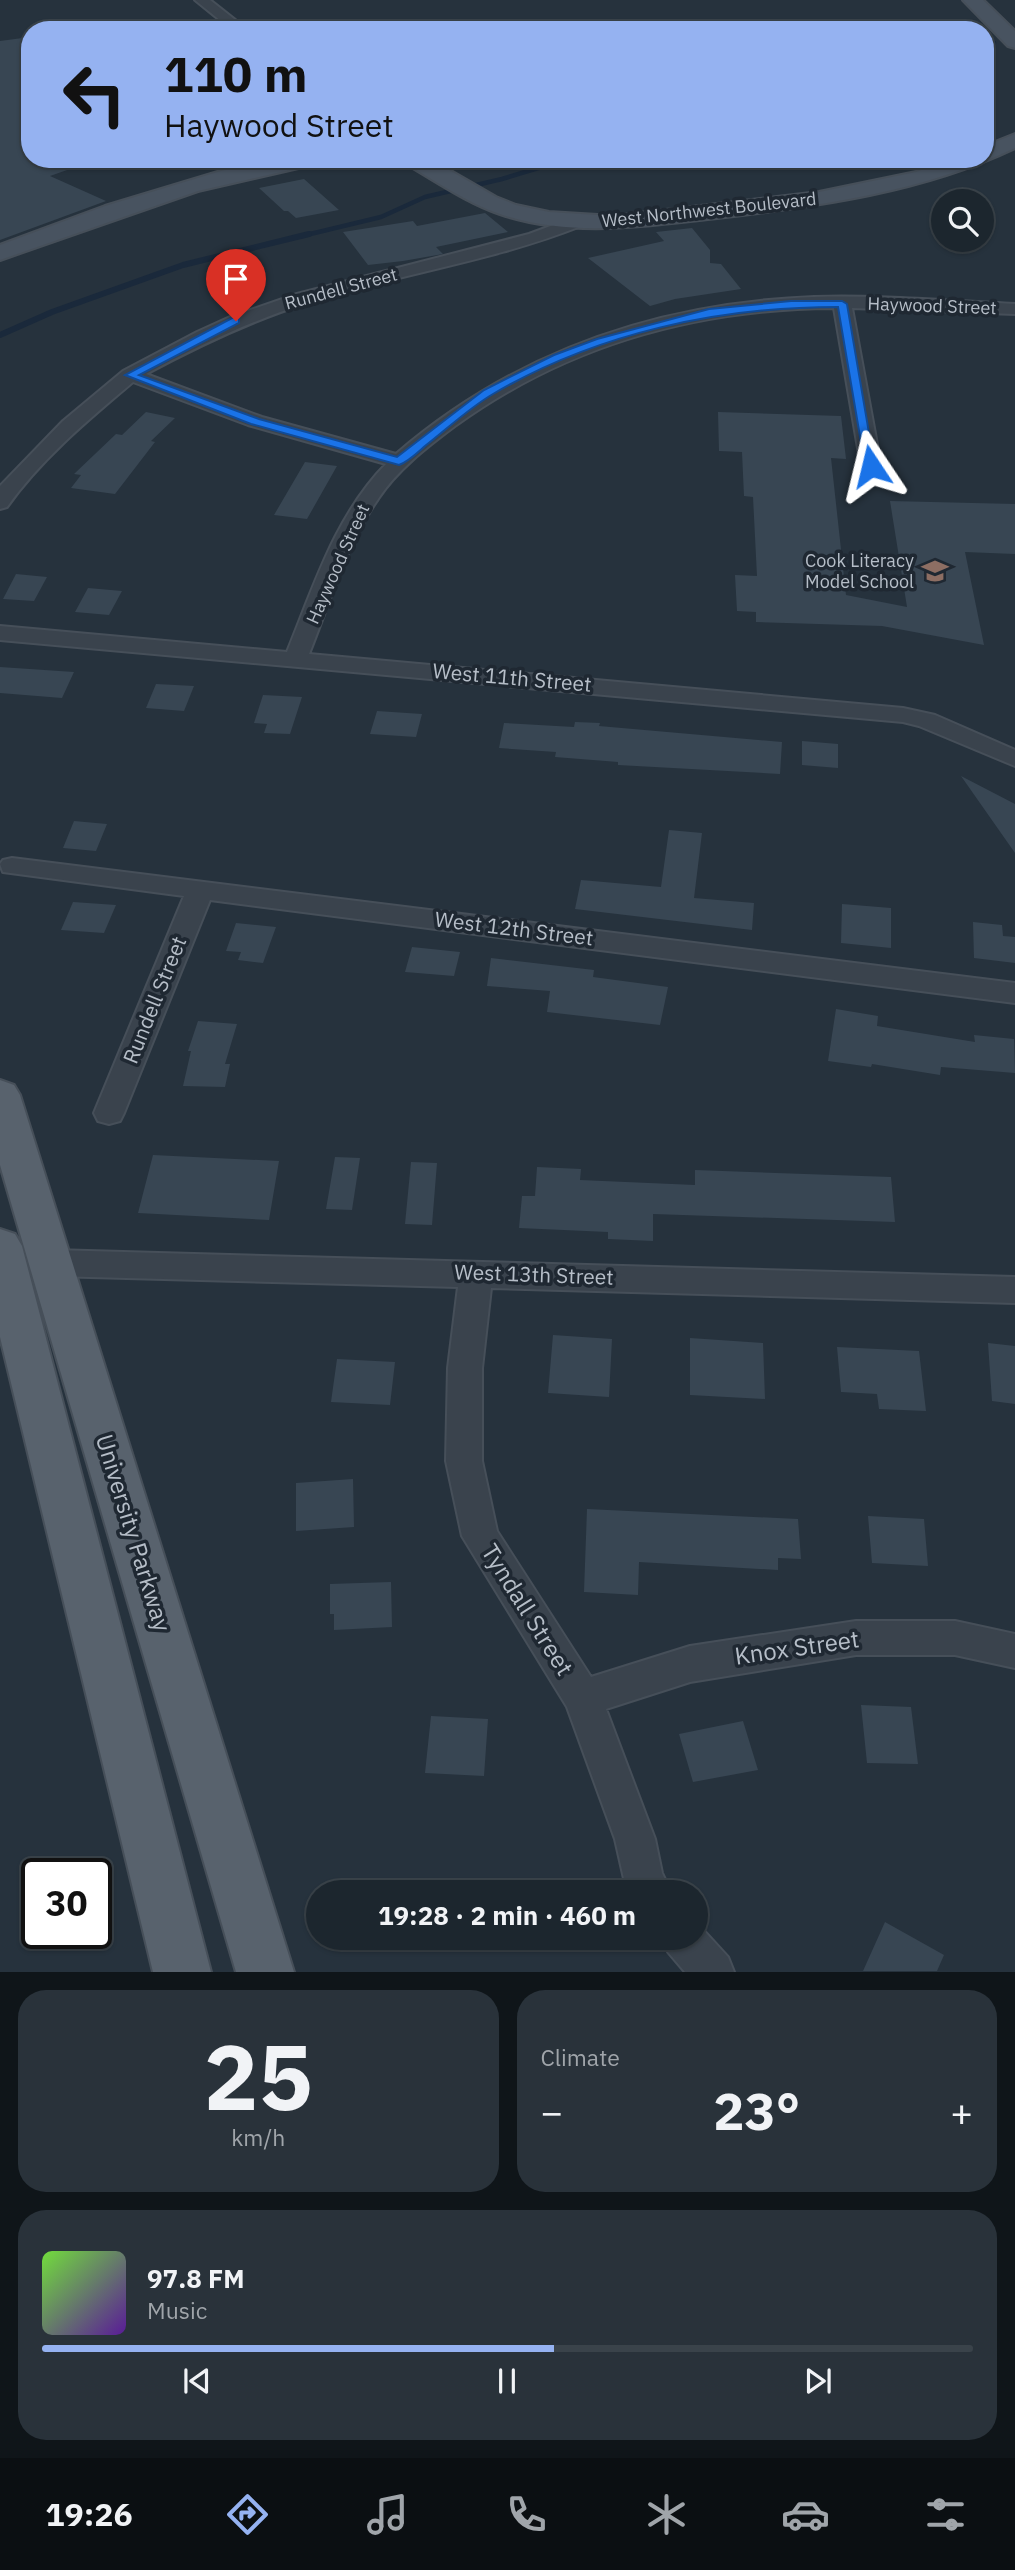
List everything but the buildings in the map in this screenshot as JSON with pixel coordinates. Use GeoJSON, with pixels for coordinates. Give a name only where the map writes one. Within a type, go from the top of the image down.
{"type":"FeatureCollection","features":[{"type":"Feature","properties":{"kind":"main road"},"geometry":{"type":"LineString","coordinates":[[972,0],[994,21]]}},
{"type":"Feature","properties":{"kind":"main road"},"geometry":{"type":"LineString","coordinates":[[994,21],[1015,42]]}},
{"type":"Feature","properties":{"kind":"main road"},"geometry":{"type":"LineString","coordinates":[[994,150],[1015,140]]}},
{"type":"Feature","properties":{"kind":"main road"},"geometry":{"type":"LineString","coordinates":[[0,253],[164,195],[272,168]]}},
{"type":"Feature","properties":{"kind":"main road","name":"West Northwest Boulevard"},"geometry":{"type":"LineString","coordinates":[[430,168],[509,210],[575,222],[648,220],[819,199],[922,177],[947,168]]}},
{"type":"Feature","properties":{"kind":"main road","name":"University Parkway"},"geometry":{"type":"LineString","coordinates":[[0,1095],[14,1257],[182,1972]]}},
{"type":"Feature","properties":{"kind":"main road","name":"University Parkway"},"geometry":{"type":"LineString","coordinates":[[14,1257],[265,1972]]}},
{"type":"Feature","properties":{"kind":"street"},"geometry":{"type":"LineString","coordinates":[[202,0],[229,21]]}},
{"type":"Feature","properties":{"kind":"street","name":"Rundell Street"},"geometry":{"type":"LineString","coordinates":[[0,503],[8,489],[70,425],[130,375],[203,336],[265,310],[535,238],[575,222]]}},
{"type":"Feature","properties":{"kind":"street","name":"Haywood Street"},"geometry":{"type":"LineString","coordinates":[[296,659],[350,528],[367,498],[399,461],[488,393],[558,358],[601,341],[709,312],[791,304],[1015,309]]}},
{"type":"Feature","properties":{"kind":"street"},"geometry":{"type":"LineString","coordinates":[[842,304],[871,466]]}},
{"type":"Feature","properties":{"kind":"street"},"geometry":{"type":"LineString","coordinates":[[130,375],[255,421],[399,461]]}},
{"type":"Feature","properties":{"kind":"street","name":"West 11th Street"},"geometry":{"type":"LineString","coordinates":[[0,633],[903,715],[926,720],[1015,759]]}},
{"type":"Feature","properties":{"kind":"street","name":"West 12th Street"},"geometry":{"type":"LineString","coordinates":[[12,866],[1015,993]]}},
{"type":"Feature","properties":{"kind":"street","name":"Rundell Street"},"geometry":{"type":"LineString","coordinates":[[109,1112],[201,888]]}},
{"type":"Feature","properties":{"kind":"street","name":"West 13th Street"},"geometry":{"type":"LineString","coordinates":[[14,1257],[1015,1290]]}},
{"type":"Feature","properties":{"kind":"street","name":"Tyndall Street"},"geometry":{"type":"LineString","coordinates":[[476,1273],[465,1368],[464,1461],[480,1536],[583,1698],[635,1839],[643,1880]]}},
{"type":"Feature","properties":{"kind":"street","name":"Knox Street"},"geometry":{"type":"LineString","coordinates":[[583,1698],[690,1664],[856,1638],[955,1638],[1015,1651]]}},
{"type":"Feature","properties":{"kind":"street"},"geometry":{"type":"LineString","coordinates":[[694,1950],[713,1972]]}},
{"type":"Feature","properties":{"kind":"waterway"},"geometry":{"type":"LineString","coordinates":[[302,236],[381,217],[425,197],[538,168]]}},
{"type":"Feature","properties":{"kind":"waterway"},"geometry":{"type":"LineString","coordinates":[[0,335],[52,312],[183,265],[309,234]]}},
{"type":"Feature","properties":{"kind":"place","name":"Cook Literacy Model School"},"geometry":{"type":"Point","coordinates":[935,571]}},
{"type":"Feature","properties":{"kind":"route"},"geometry":{"type":"LineString","coordinates":[[236,321],[130,375],[255,421],[399,461],[488,393],[518,376],[601,341],[709,312],[754,306],[842,304],[871,466]]}}]}
